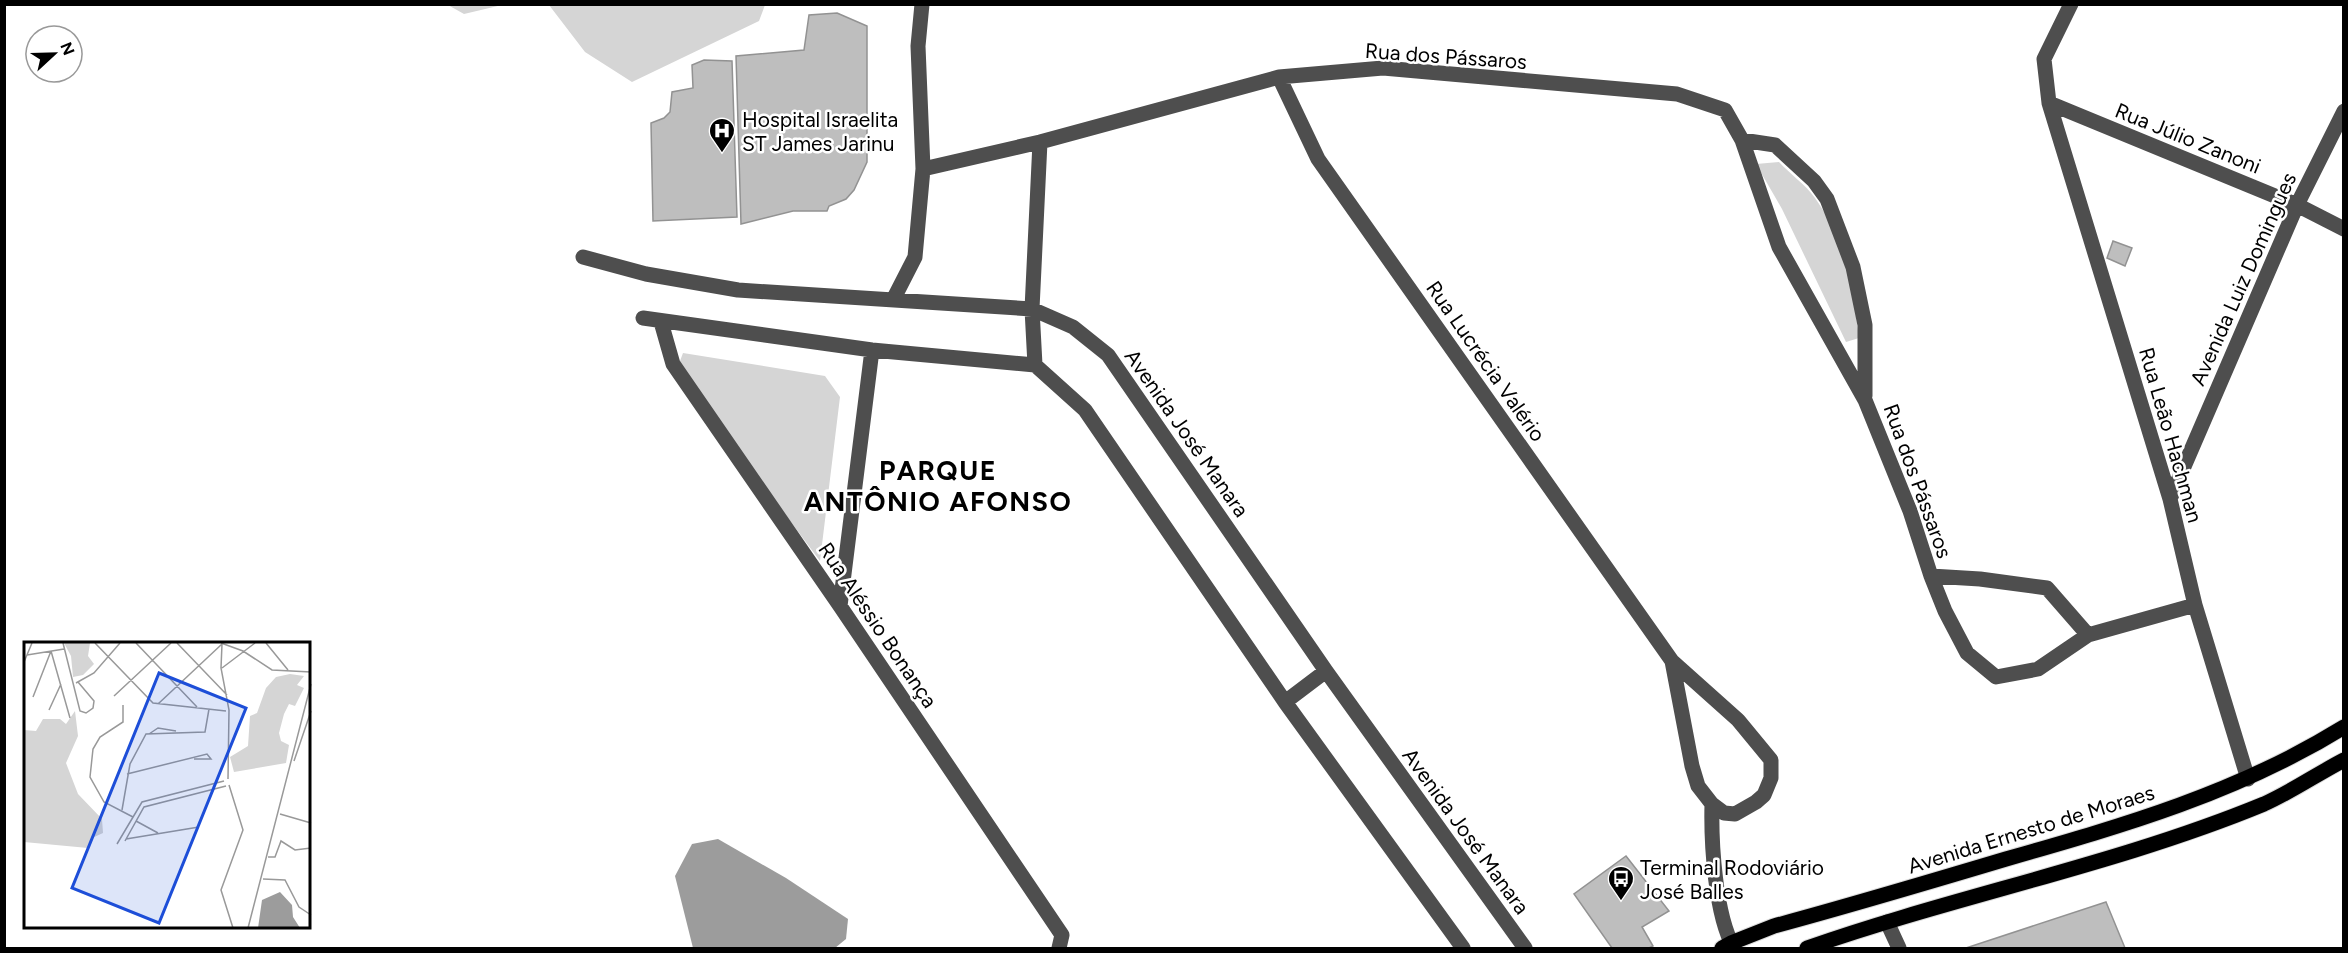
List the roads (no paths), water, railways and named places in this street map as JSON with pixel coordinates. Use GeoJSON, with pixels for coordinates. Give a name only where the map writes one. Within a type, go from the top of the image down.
{"type":"FeatureCollection","features":[{"type":"Feature","properties":{"kind":"main road","name":"Avenida Ernesto de Moraes"},"geometry":{"type":"LineString","coordinates":[[1729,947],[1774,926],[2118,827],[2184,805],[2247,779],[2343,727]]}},
{"type":"Feature","properties":{"kind":"main road"},"geometry":{"type":"LineString","coordinates":[[1807,948],[2158,842],[2266,803],[2343,759]]}},
{"type":"Feature","properties":{"kind":"street"},"geometry":{"type":"LineString","coordinates":[[893,300],[915,257],[923,169],[918,46],[922,4]]}},
{"type":"Feature","properties":{"kind":"street","name":"Rua Leão Hachman"},"geometry":{"type":"LineString","coordinates":[[2071,4],[2044,59],[2049,103],[2170,499],[2195,605],[2247,779]]}},
{"type":"Feature","properties":{"kind":"street","name":"Rua dos Pássaros"},"geometry":{"type":"LineString","coordinates":[[923,169],[1040,141],[1279,77],[1383,68],[1677,94],[1725,110],[1742,140],[1779,247],[1865,399],[1910,511],[1945,611],[1968,653],[1996,677],[2037,669],[2088,635],[2195,605]]}},
{"type":"Feature","properties":{"kind":"street","name":"Rua Lucrécia Valério"},"geometry":{"type":"LineString","coordinates":[[1279,77],[1318,159],[1672,661],[1738,720],[1770,760],[1772,778],[1764,795],[1735,814],[1724,813],[1712,804],[1698,786],[1692,766],[1672,661]]}},
{"type":"Feature","properties":{"kind":"street","name":"Rua Júlio Zanoni"},"geometry":{"type":"LineString","coordinates":[[2049,103],[2297,205],[2343,229]]}},
{"type":"Feature","properties":{"kind":"street","name":"Avenida Luiz Domingues"},"geometry":{"type":"LineString","coordinates":[[2170,499],[2297,205],[2343,111]]}},
{"type":"Feature","properties":{"kind":"street","name":"Rua dos Pássaros"},"geometry":{"type":"LineString","coordinates":[[1742,140],[1775,145],[1814,181],[1827,199],[1853,267],[1865,325],[1865,399]]}},
{"type":"Feature","properties":{"kind":"street"},"geometry":{"type":"LineString","coordinates":[[1035,365],[1032,309],[1040,141]]}},
{"type":"Feature","properties":{"kind":"street","name":"Avenida José Manara"},"geometry":{"type":"LineString","coordinates":[[583,257],[646,274],[738,290],[1032,309],[1073,327],[1108,355],[1326,671],[1526,948]]}},
{"type":"Feature","properties":{"kind":"street"},"geometry":{"type":"LineString","coordinates":[[643,318],[872,350],[1035,365],[1085,410],[1285,702],[1463,948]]}},
{"type":"Feature","properties":{"kind":"street","name":"Rua Aléssio Bonança"},"geometry":{"type":"LineString","coordinates":[[661,322],[673,364],[1062,935],[1059,948]]}},
{"type":"Feature","properties":{"kind":"street"},"geometry":{"type":"LineString","coordinates":[[840,606],[872,350]]}},
{"type":"Feature","properties":{"kind":"street","name":"Rua dos Pássaros"},"geometry":{"type":"LineString","coordinates":[[1931,576],[1980,579],[2047,588],[2088,635]]}},
{"type":"Feature","properties":{"kind":"street"},"geometry":{"type":"LineString","coordinates":[[1285,702],[1326,671]]}},
{"type":"Feature","properties":{"kind":"street"},"geometry":{"type":"LineString","coordinates":[[1712,804],[1711,841],[1729,947]]}},
{"type":"Feature","properties":{"kind":"street"},"geometry":{"type":"LineString","coordinates":[[1887,922],[1899,948]]}},
{"type":"Feature","properties":{"kind":"place","name":"Hospital Israelita ST James Jarinu"},"geometry":{"type":"Point","coordinates":[722,154]}},
{"type":"Feature","properties":{"kind":"place","name":"Terminal Rodoviário José Balles"},"geometry":{"type":"Point","coordinates":[1621,902]}},
{"type":"Feature","properties":{"kind":"district","name":"PARQUE ANTÔNIO AFONSO"},"geometry":{"type":"Point","coordinates":[938,486]}}]}
